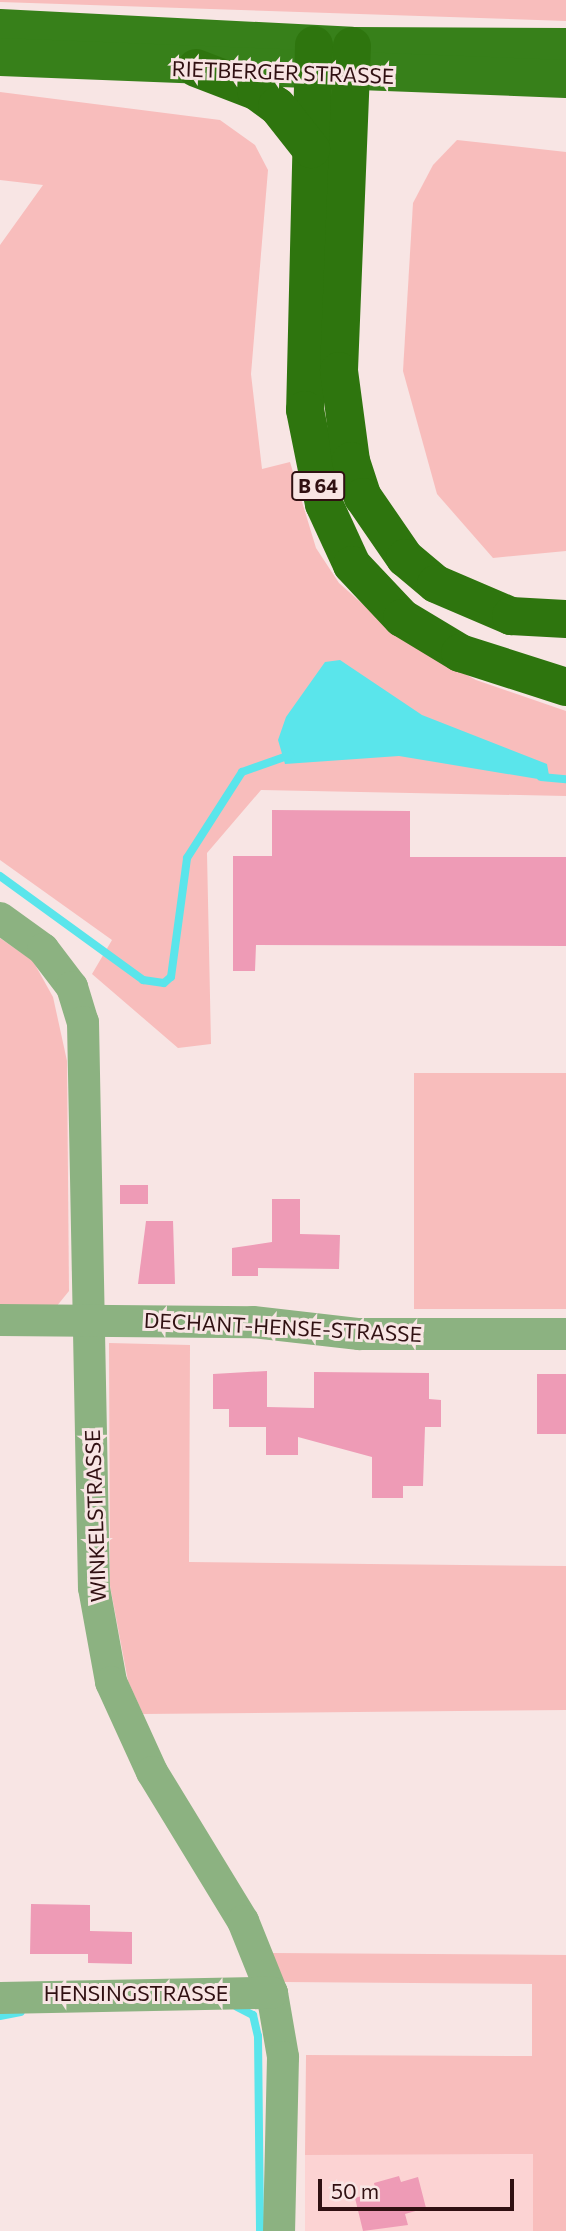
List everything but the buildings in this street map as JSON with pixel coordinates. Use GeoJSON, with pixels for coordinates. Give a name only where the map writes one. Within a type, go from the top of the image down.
{"type":"FeatureCollection","features":[{"type":"Feature","properties":{"kind":"highway","name":"B 64"},"geometry":{"type":"LineString","coordinates":[[314,60],[305,410],[314,472],[337,535],[367,584],[422,632],[470,657],[566,687]]}},
{"type":"Feature","properties":{"kind":"highway"},"geometry":{"type":"LineString","coordinates":[[352,61],[339,370],[348,449],[363,497],[405,558],[436,584],[511,616],[566,618]]}},
{"type":"Feature","properties":{"kind":"highway"},"geometry":{"type":"LineString","coordinates":[[196,68],[256,91],[277,106],[311,149]]}},
{"type":"Feature","properties":{"kind":"main road","name":"RIETBERGER STRASSE"},"geometry":{"type":"LineString","coordinates":[[0,28],[314,60],[566,79]]}},
{"type":"Feature","properties":{"kind":"main road","name":"RIETBERGER STRASSE"},"geometry":{"type":"LineString","coordinates":[[352,61],[566,47]]}},
{"type":"Feature","properties":{"kind":"main road","name":"RIETBERGER STRASSE"},"geometry":{"type":"LineString","coordinates":[[0,57],[196,68],[314,60]]}},
{"type":"Feature","properties":{"kind":"street","name":"WINKELSTRASSE"},"geometry":{"type":"LineString","coordinates":[[0,918],[43,949],[72,988],[83,1022],[91,1320],[94,1588],[111,1682],[152,1772],[243,1921],[272,1993],[283,2057],[279,2231]]}},
{"type":"Feature","properties":{"kind":"street","name":"DECHANT-HENSE-STRASSE"},"geometry":{"type":"LineString","coordinates":[[0,1320],[253,1322],[359,1334],[566,1334]]}},
{"type":"Feature","properties":{"kind":"street","name":"HENSINGSTRASSE"},"geometry":{"type":"LineString","coordinates":[[0,1998],[272,1993]]}},
{"type":"Feature","properties":{"kind":"shaded area"},"geometry":{"type":"Polygon","coordinates":[[[0,0],[566,0],[566,21],[0,2],[0,0]]]}},
{"type":"Feature","properties":{"kind":"shaded area"},"geometry":{"type":"Polygon","coordinates":[[[0,92],[220,120],[255,145],[268,170],[251,374],[262,469],[290,462],[316,548],[339,583],[403,640],[476,680],[566,711],[566,796],[261,790],[207,853],[211,1044],[178,1048],[92,974],[112,940],[0,860],[0,245],[43,185],[0,180],[0,92]]]}},
{"type":"Feature","properties":{"kind":"shaded area"},"geometry":{"type":"Polygon","coordinates":[[[457,140],[566,152],[566,551],[493,558],[437,494],[403,371],[413,203],[433,165],[457,140]]]}},
{"type":"Feature","properties":{"kind":"shaded area"},"geometry":{"type":"Polygon","coordinates":[[[0,938],[33,961],[53,997],[67,1061],[69,1291],[56,1307],[0,1307],[0,938]]]}},
{"type":"Feature","properties":{"kind":"shaded area"},"geometry":{"type":"Polygon","coordinates":[[[414,1073],[566,1073],[566,1309],[414,1309],[414,1073]]]}},
{"type":"Feature","properties":{"kind":"shaded area"},"geometry":{"type":"Polygon","coordinates":[[[109,1343],[190,1345],[189,1562],[566,1566],[566,1710],[143,1714],[128,1681],[110,1586],[109,1343]]]}},
{"type":"Feature","properties":{"kind":"shaded area"},"geometry":{"type":"Polygon","coordinates":[[[272,1953],[566,1955],[566,2231],[533,2231],[533,2154],[305,2155],[306,2055],[532,2056],[532,1984],[283,1982],[272,1953]]]}},
{"type":"Feature","properties":{"kind":"shaded area"},"geometry":{"type":"Polygon","coordinates":[[[305,2154],[533,2154],[533,2231],[305,2231],[305,2154]]]}},
{"type":"Feature","properties":{"kind":"water"},"geometry":{"type":"Polygon","coordinates":[[[340,660],[422,715],[547,764],[550,781],[399,756],[285,764],[278,740],[286,717],[325,662],[340,660]]]}},
{"type":"Feature","properties":{"kind":"waterway"},"geometry":{"type":"LineString","coordinates":[[0,876],[143,980],[164,983],[171,977],[187,858],[242,772],[290,755]]}},
{"type":"Feature","properties":{"kind":"waterway"},"geometry":{"type":"LineString","coordinates":[[541,777],[566,779]]}},
{"type":"Feature","properties":{"kind":"waterway"},"geometry":{"type":"LineString","coordinates":[[237,2007],[253,2015],[258,2036],[260,2231]]}},
{"type":"Feature","properties":{"kind":"waterway"},"geometry":{"type":"LineString","coordinates":[[0,2016],[21,2012]]}}]}
